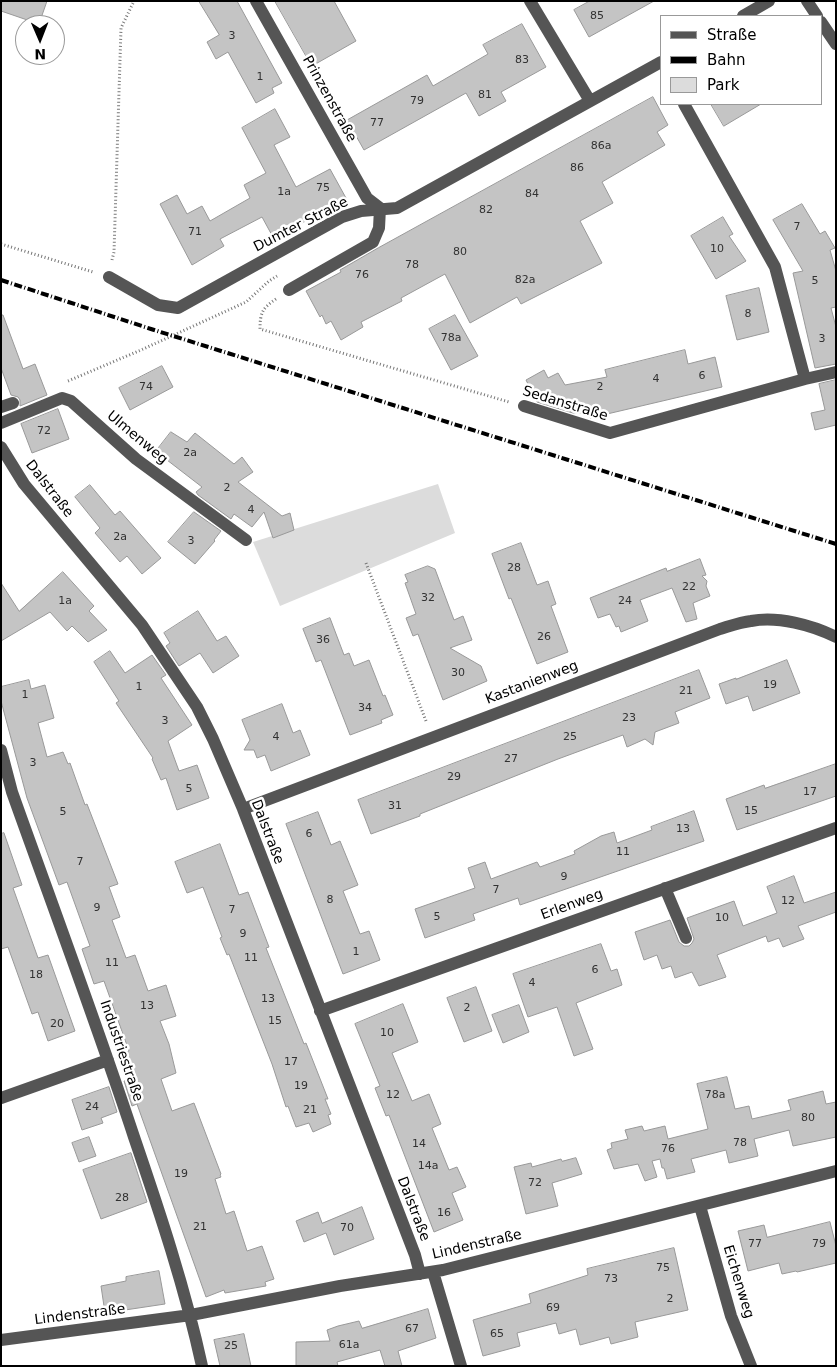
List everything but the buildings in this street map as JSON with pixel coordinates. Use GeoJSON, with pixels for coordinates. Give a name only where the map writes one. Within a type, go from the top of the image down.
{"type":"FeatureCollection","features":[{"type":"Feature","properties":{"kind":"street","name":"Prinzenstraße"},"geometry":{"type":"LineString","coordinates":[[256,1],[368,198],[380,208]]}},
{"type":"Feature","properties":{"kind":"street"},"geometry":{"type":"LineString","coordinates":[[530,1],[590,101]]}},
{"type":"Feature","properties":{"kind":"street"},"geometry":{"type":"LineString","coordinates":[[745,15],[768,1]]}},
{"type":"Feature","properties":{"kind":"street"},"geometry":{"type":"LineString","coordinates":[[807,1],[816,15]]}},
{"type":"Feature","properties":{"kind":"street"},"geometry":{"type":"LineString","coordinates":[[822,23],[836,44]]}},
{"type":"Feature","properties":{"kind":"street","name":"Dumter Straße"},"geometry":{"type":"LineString","coordinates":[[109,277],[158,305],[178,308],[342,217],[361,211],[397,208],[660,63]]}},
{"type":"Feature","properties":{"kind":"street"},"geometry":{"type":"LineString","coordinates":[[685,105],[776,266],[805,379]]}},
{"type":"Feature","properties":{"kind":"street"},"geometry":{"type":"LineString","coordinates":[[289,290],[373,242],[379,228],[380,208]]}},
{"type":"Feature","properties":{"kind":"street","name":"Sedanstraße"},"geometry":{"type":"LineString","coordinates":[[524,406],[610,433],[836,372]]}},
{"type":"Feature","properties":{"kind":"street","name":"Ulmenweg"},"geometry":{"type":"LineString","coordinates":[[1,423],[62,398],[71,400],[136,459],[246,540]]}},
{"type":"Feature","properties":{"kind":"street"},"geometry":{"type":"LineString","coordinates":[[1,407],[14,403]]}},
{"type":"Feature","properties":{"kind":"street","name":"Dalstraße"},"geometry":{"type":"LineString","coordinates":[[1,447],[24,484],[142,625],[197,707],[243,809],[411,1246],[420,1274]]}},
{"type":"Feature","properties":{"kind":"street","name":"Kastanienweg"},"geometry":{"type":"LineString","coordinates":[[243,809],[720,629],[752,620],[790,621],[824,631],[836,637]]}},
{"type":"Feature","properties":{"kind":"street","name":"Industriestraße"},"geometry":{"type":"LineString","coordinates":[[1,750],[12,792],[108,1060],[164,1226],[191,1315],[202,1366]]}},
{"type":"Feature","properties":{"kind":"street","name":"Erlenweg"},"geometry":{"type":"LineString","coordinates":[[320,1011],[836,828]]}},
{"type":"Feature","properties":{"kind":"street"},"geometry":{"type":"LineString","coordinates":[[665,888],[686,938]]}},
{"type":"Feature","properties":{"kind":"street"},"geometry":{"type":"LineString","coordinates":[[1,1098],[108,1060]]}},
{"type":"Feature","properties":{"kind":"street","name":"Lindenstraße"},"geometry":{"type":"LineString","coordinates":[[1,1340],[191,1315],[340,1286],[433,1272],[836,1171]]}},
{"type":"Feature","properties":{"kind":"street","name":"Eichenweg"},"geometry":{"type":"LineString","coordinates":[[700,1206],[731,1316],[751,1366]]}},
{"type":"Feature","properties":{"kind":"street"},"geometry":{"type":"LineString","coordinates":[[433,1272],[460,1366]]}},
{"type":"Feature","properties":{"kind":"path"},"geometry":{"type":"LineString","coordinates":[[1,244],[109,277],[114,252],[121,28],[134,1]]}},
{"type":"Feature","properties":{"kind":"path"},"geometry":{"type":"LineString","coordinates":[[63,383],[246,302],[269,281],[285,272]]}},
{"type":"Feature","properties":{"kind":"path","name":"Sedanstraße"},"geometry":{"type":"LineString","coordinates":[[289,290],[267,305],[260,315],[260,329],[524,406]]}},
{"type":"Feature","properties":{"kind":"path"},"geometry":{"type":"LineString","coordinates":[[366,563],[432,737]]}},
{"type":"Feature","properties":{"kind":"green space"},"geometry":{"type":"Polygon","coordinates":[[[438,484],[455,533],[280,606],[253,542],[438,484]]]}},
{"type":"Feature","properties":{"kind":"railway"},"geometry":{"type":"LineString","coordinates":[[1,280],[151,329],[836,544]]}}]}
